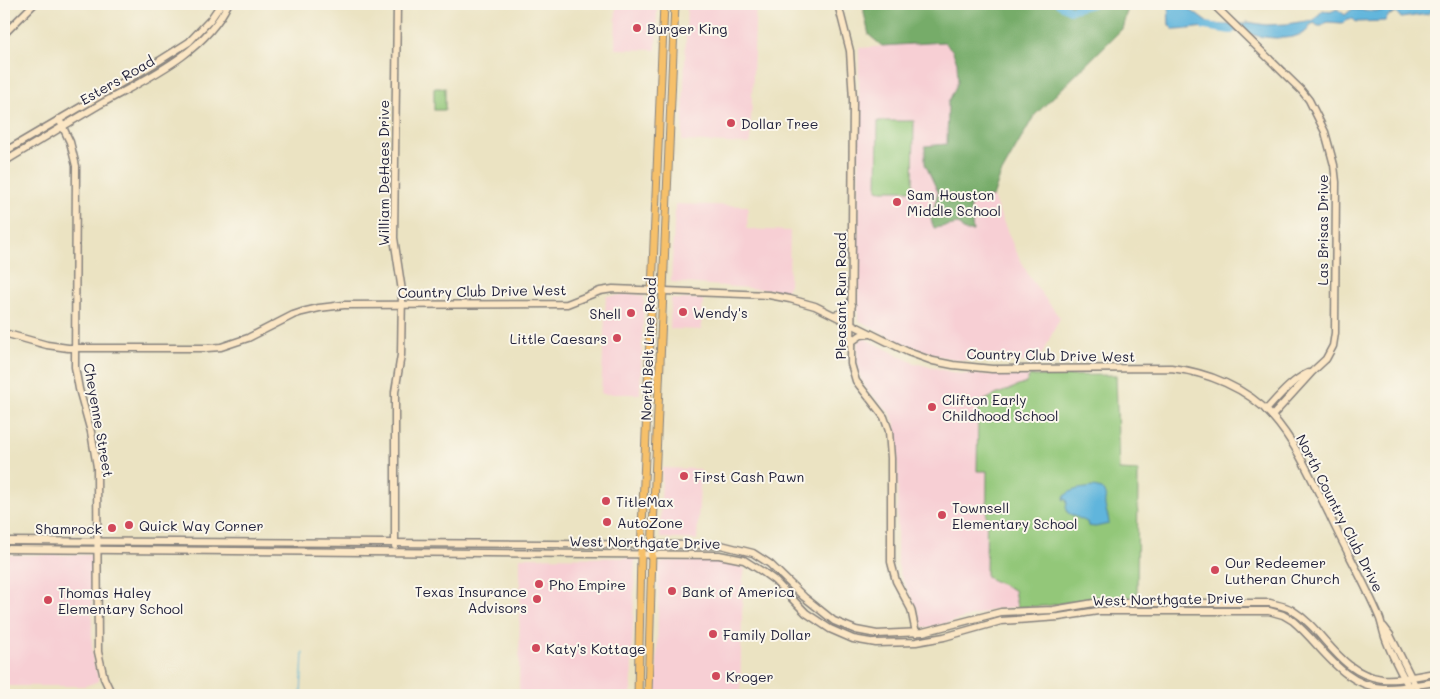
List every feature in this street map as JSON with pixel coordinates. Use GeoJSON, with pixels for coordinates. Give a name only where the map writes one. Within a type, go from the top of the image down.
{"type":"FeatureCollection","features":[{"type":"Feature","properties":{"kind":"main road","name":"North Belt Line Road"},"geometry":{"type":"LineString","coordinates":[[638,695],[641,544],[664,4]]}},
{"type":"Feature","properties":{"kind":"main road","name":"North Belt Line Road"},"geometry":{"type":"LineString","coordinates":[[648,695],[652,544],[675,4]]}},
{"type":"Feature","properties":{"kind":"main road"},"geometry":{"type":"LineString","coordinates":[[661,92],[672,92]]}},
{"type":"Feature","properties":{"kind":"main road"},"geometry":{"type":"LineString","coordinates":[[658,170],[668,170]]}},
{"type":"Feature","properties":{"kind":"main road"},"geometry":{"type":"LineString","coordinates":[[649,363],[660,364]]}},
{"type":"Feature","properties":{"kind":"main road"},"geometry":{"type":"LineString","coordinates":[[647,421],[658,422]]}},
{"type":"Feature","properties":{"kind":"main road"},"geometry":{"type":"LineString","coordinates":[[639,648],[649,648]]}},
{"type":"Feature","properties":{"kind":"street"},"geometry":{"type":"LineString","coordinates":[[4,34],[34,4]]}},
{"type":"Feature","properties":{"kind":"street","name":"William DeHaes Drive"},"geometry":{"type":"LineString","coordinates":[[395,551],[395,392],[402,355],[402,283],[394,238],[397,4]]}},
{"type":"Feature","properties":{"kind":"street","name":"Pleasant Run Road"},"geometry":{"type":"LineString","coordinates":[[838,4],[850,51],[853,100],[851,364],[856,381],[884,417],[889,431],[891,458],[891,562],[896,581],[911,609],[916,633]]}},
{"type":"Feature","properties":{"kind":"street","name":"Las Brisas Drive"},"geometry":{"type":"LineString","coordinates":[[1213,4],[1309,100],[1325,132],[1334,165],[1336,182],[1334,340],[1331,353],[1272,416]]}},
{"type":"Feature","properties":{"kind":"street","name":"Esters Road"},"geometry":{"type":"LineString","coordinates":[[4,152],[193,39],[226,5]]}},
{"type":"Feature","properties":{"kind":"street","name":"Esters Road"},"geometry":{"type":"LineString","coordinates":[[4,162],[161,69],[198,44],[215,26],[226,5]]}},
{"type":"Feature","properties":{"kind":"street"},"geometry":{"type":"LineString","coordinates":[[118,85],[122,92]]}},
{"type":"Feature","properties":{"kind":"street","name":"Cheyenne Street"},"geometry":{"type":"LineString","coordinates":[[58,119],[70,142],[76,166],[75,367],[91,432],[97,467],[98,652],[101,669],[112,695]]}},
{"type":"Feature","properties":{"kind":"street","name":"Country Club Drive West"},"geometry":{"type":"LineString","coordinates":[[4,333],[54,346],[75,348],[207,348],[221,347],[248,338],[292,315],[319,308],[344,305],[567,304],[606,290],[653,289],[769,295],[790,298],[811,305],[834,314],[919,356],[962,367],[999,369],[1180,369],[1207,376],[1228,385],[1247,395],[1272,416]]}},
{"type":"Feature","properties":{"kind":"street"},"geometry":{"type":"LineString","coordinates":[[834,314],[842,313],[852,305]]}},
{"type":"Feature","properties":{"kind":"street"},"geometry":{"type":"LineString","coordinates":[[851,342],[861,335],[872,334]]}},
{"type":"Feature","properties":{"kind":"street","name":"Las Brisas Drive"},"geometry":{"type":"LineString","coordinates":[[1266,410],[1288,386],[1312,372]]}},
{"type":"Feature","properties":{"kind":"street","name":"North Country Club Drive"},"geometry":{"type":"LineString","coordinates":[[1272,416],[1298,453],[1382,624],[1384,637],[1412,685],[1420,695]]}},
{"type":"Feature","properties":{"kind":"street","name":"West Northgate Drive"},"geometry":{"type":"LineString","coordinates":[[4,541],[718,545],[742,550],[770,564],[815,607],[834,621],[856,630],[877,634],[916,633],[937,630],[1001,612],[1053,610],[1094,603],[1270,603],[1292,611],[1302,618],[1346,663],[1361,673],[1382,679],[1436,673]]}},
{"type":"Feature","properties":{"kind":"street"},"geometry":{"type":"LineString","coordinates":[[465,543],[465,552]]}},
{"type":"Feature","properties":{"kind":"street"},"geometry":{"type":"LineString","coordinates":[[514,543],[515,552]]}},
{"type":"Feature","properties":{"kind":"street"},"geometry":{"type":"LineString","coordinates":[[552,543],[552,552]]}},
{"type":"Feature","properties":{"kind":"street"},"geometry":{"type":"LineString","coordinates":[[718,545],[718,555]]}},
{"type":"Feature","properties":{"kind":"street","name":"West Northgate Drive"},"geometry":{"type":"LineString","coordinates":[[4,549],[552,552],[718,555],[744,560],[774,580],[806,613],[820,624],[853,639],[876,643],[916,642],[1001,621],[1059,617],[1098,611],[1269,611],[1289,618],[1343,672],[1359,683],[1381,688],[1436,682]]}},
{"type":"Feature","properties":{"kind":"street"},"geometry":{"type":"LineString","coordinates":[[755,567],[760,558]]}},
{"type":"Feature","properties":{"kind":"street"},"geometry":{"type":"LineString","coordinates":[[786,593],[792,586]]}},
{"type":"Feature","properties":{"kind":"street"},"geometry":{"type":"LineString","coordinates":[[1251,602],[1251,610]]}},
{"type":"Feature","properties":{"kind":"street"},"geometry":{"type":"LineString","coordinates":[[853,639],[856,630]]}},
{"type":"Feature","properties":{"kind":"street","name":"North Country Club Drive"},"geometry":{"type":"LineString","coordinates":[[1412,685],[1413,695]]}},
{"type":"Feature","properties":{"kind":"shaded area"},"geometry":{"type":"Polygon","coordinates":[[[616,4],[657,4],[656,50],[615,49],[616,4]]]}},
{"type":"Feature","properties":{"kind":"shaded area"},"geometry":{"type":"Polygon","coordinates":[[[687,4],[756,4],[750,144],[682,141],[687,4]]]}},
{"type":"Feature","properties":{"kind":"shaded area","name":"Sam Houston Middle School"},"geometry":{"type":"Polygon","coordinates":[[[944,42],[952,50],[957,62],[958,82],[948,103],[947,145],[926,146],[925,164],[938,192],[931,220],[934,228],[959,224],[974,197],[993,197],[1014,247],[1030,278],[1060,318],[1038,362],[959,360],[939,356],[898,341],[858,320],[859,48],[944,42]]]}},
{"type":"Feature","properties":{"kind":"shaded area"},"geometry":{"type":"Polygon","coordinates":[[[675,204],[748,206],[747,229],[790,231],[789,284],[787,291],[671,282],[675,204]]]}},
{"type":"Feature","properties":{"kind":"shaded area"},"geometry":{"type":"Polygon","coordinates":[[[634,294],[644,296],[640,394],[601,394],[606,296],[634,294]]]}},
{"type":"Feature","properties":{"kind":"shaded area"},"geometry":{"type":"Polygon","coordinates":[[[671,299],[703,299],[701,330],[670,329],[671,299]]]}},
{"type":"Feature","properties":{"kind":"shaded area"},"geometry":{"type":"Polygon","coordinates":[[[864,338],[914,363],[960,374],[1030,376],[1026,383],[978,411],[977,423],[977,471],[987,471],[986,577],[1014,590],[1017,607],[996,609],[923,628],[918,610],[900,574],[897,559],[898,440],[895,424],[891,414],[867,389],[860,377],[857,362],[858,342],[864,338]]]}},
{"type":"Feature","properties":{"kind":"shaded area"},"geometry":{"type":"Polygon","coordinates":[[[662,468],[701,469],[697,540],[660,538],[662,468]]]}},
{"type":"Feature","properties":{"kind":"shaded area","name":"Thomas Haley Elementary School"},"geometry":{"type":"Polygon","coordinates":[[[4,555],[92,555],[92,644],[93,660],[99,681],[85,686],[4,686],[4,555]]]}},
{"type":"Feature","properties":{"kind":"shaded area"},"geometry":{"type":"Polygon","coordinates":[[[520,557],[635,558],[631,695],[519,695],[520,557]]]}},
{"type":"Feature","properties":{"kind":"shaded area"},"geometry":{"type":"Polygon","coordinates":[[[666,561],[728,561],[745,569],[743,580],[740,695],[656,695],[659,565],[666,561]]]}},
{"type":"Feature","properties":{"kind":"green space"},"geometry":{"type":"Polygon","coordinates":[[[864,4],[1129,4],[1122,29],[1034,116],[1000,176],[993,197],[974,197],[970,206],[973,231],[964,231],[959,224],[934,228],[931,220],[938,192],[925,164],[925,146],[947,144],[948,103],[958,82],[957,62],[952,50],[944,42],[882,46],[869,35],[864,4]]]}},
{"type":"Feature","properties":{"kind":"green space"},"geometry":{"type":"Polygon","coordinates":[[[434,88],[445,88],[445,110],[434,110],[434,88]]]}},
{"type":"Feature","properties":{"kind":"green space"},"geometry":{"type":"Polygon","coordinates":[[[878,121],[914,121],[913,190],[877,190],[878,121]]]}},
{"type":"Feature","properties":{"kind":"green space"},"geometry":{"type":"Polygon","coordinates":[[[1116,375],[1119,470],[1138,471],[1137,597],[1092,598],[1046,606],[1017,607],[1014,590],[986,577],[987,471],[977,471],[978,411],[983,401],[1026,383],[1030,376],[1116,375]]]}},
{"type":"Feature","properties":{"kind":"water"},"geometry":{"type":"Polygon","coordinates":[[[1168,4],[1182,4],[1208,23],[1224,25],[1247,22],[1266,25],[1286,24],[1314,20],[1323,10],[1330,12],[1337,9],[1345,15],[1351,10],[1383,11],[1386,6],[1411,4],[1415,9],[1421,8],[1422,4],[1436,5],[1428,14],[1401,18],[1397,13],[1389,15],[1385,21],[1356,22],[1353,19],[1347,19],[1343,23],[1327,22],[1322,26],[1314,23],[1300,35],[1278,38],[1214,27],[1174,30],[1169,25],[1168,4]]]}},
{"type":"Feature","properties":{"kind":"water"},"geometry":{"type":"Polygon","coordinates":[[[1093,487],[1102,489],[1105,494],[1105,506],[1109,524],[1095,527],[1088,526],[1087,522],[1068,513],[1066,499],[1063,500],[1065,496],[1071,491],[1093,487]]]}},
{"type":"Feature","properties":{"kind":"waterway"},"geometry":{"type":"LineString","coordinates":[[1059,4],[1070,10],[1093,4]]}},
{"type":"Feature","properties":{"kind":"waterway"},"geometry":{"type":"LineString","coordinates":[[1205,26],[1231,30]]}},
{"type":"Feature","properties":{"kind":"waterway"},"geometry":{"type":"LineString","coordinates":[[301,695],[303,653]]}},
{"type":"Feature","properties":{"kind":"place","name":"Burger King"},"geometry":{"type":"Point","coordinates":[637,28]}},
{"type":"Feature","properties":{"kind":"place","name":"Dollar Tree"},"geometry":{"type":"Point","coordinates":[731,123]}},
{"type":"Feature","properties":{"kind":"place","name":"Sam Houston Middle School"},"geometry":{"type":"Point","coordinates":[897,202]}},
{"type":"Feature","properties":{"kind":"place","name":"Wendy's"},"geometry":{"type":"Point","coordinates":[683,312]}},
{"type":"Feature","properties":{"kind":"place","name":"Shell"},"geometry":{"type":"Point","coordinates":[631,313]}},
{"type":"Feature","properties":{"kind":"place","name":"Little Caesars"},"geometry":{"type":"Point","coordinates":[617,338]}},
{"type":"Feature","properties":{"kind":"place","name":"Clifton Early Childhood School"},"geometry":{"type":"Point","coordinates":[932,407]}},
{"type":"Feature","properties":{"kind":"place","name":"First Cash Pawn"},"geometry":{"type":"Point","coordinates":[684,476]}},
{"type":"Feature","properties":{"kind":"place","name":"TitleMax"},"geometry":{"type":"Point","coordinates":[606,501]}},
{"type":"Feature","properties":{"kind":"place","name":"Townsell Elementary School"},"geometry":{"type":"Point","coordinates":[942,515]}},
{"type":"Feature","properties":{"kind":"place","name":"AutoZone"},"geometry":{"type":"Point","coordinates":[607,522]}},
{"type":"Feature","properties":{"kind":"place","name":"Quick Way Corner"},"geometry":{"type":"Point","coordinates":[129,525]}},
{"type":"Feature","properties":{"kind":"place","name":"Shamrock"},"geometry":{"type":"Point","coordinates":[112,528]}},
{"type":"Feature","properties":{"kind":"place","name":"Our Redeemer Lutheran Church"},"geometry":{"type":"Point","coordinates":[1215,570]}},
{"type":"Feature","properties":{"kind":"place","name":"Pho Empire"},"geometry":{"type":"Point","coordinates":[539,584]}},
{"type":"Feature","properties":{"kind":"place","name":"Bank of America"},"geometry":{"type":"Point","coordinates":[672,591]}},
{"type":"Feature","properties":{"kind":"place","name":"Texas Insurance Advisors"},"geometry":{"type":"Point","coordinates":[537,599]}},
{"type":"Feature","properties":{"kind":"place","name":"Thomas Haley Elementary School"},"geometry":{"type":"Point","coordinates":[48,600]}},
{"type":"Feature","properties":{"kind":"place","name":"Family Dollar"},"geometry":{"type":"Point","coordinates":[713,634]}},
{"type":"Feature","properties":{"kind":"place","name":"Katy's Kottage"},"geometry":{"type":"Point","coordinates":[536,648]}},
{"type":"Feature","properties":{"kind":"place","name":"Kroger"},"geometry":{"type":"Point","coordinates":[716,676]}}]}
